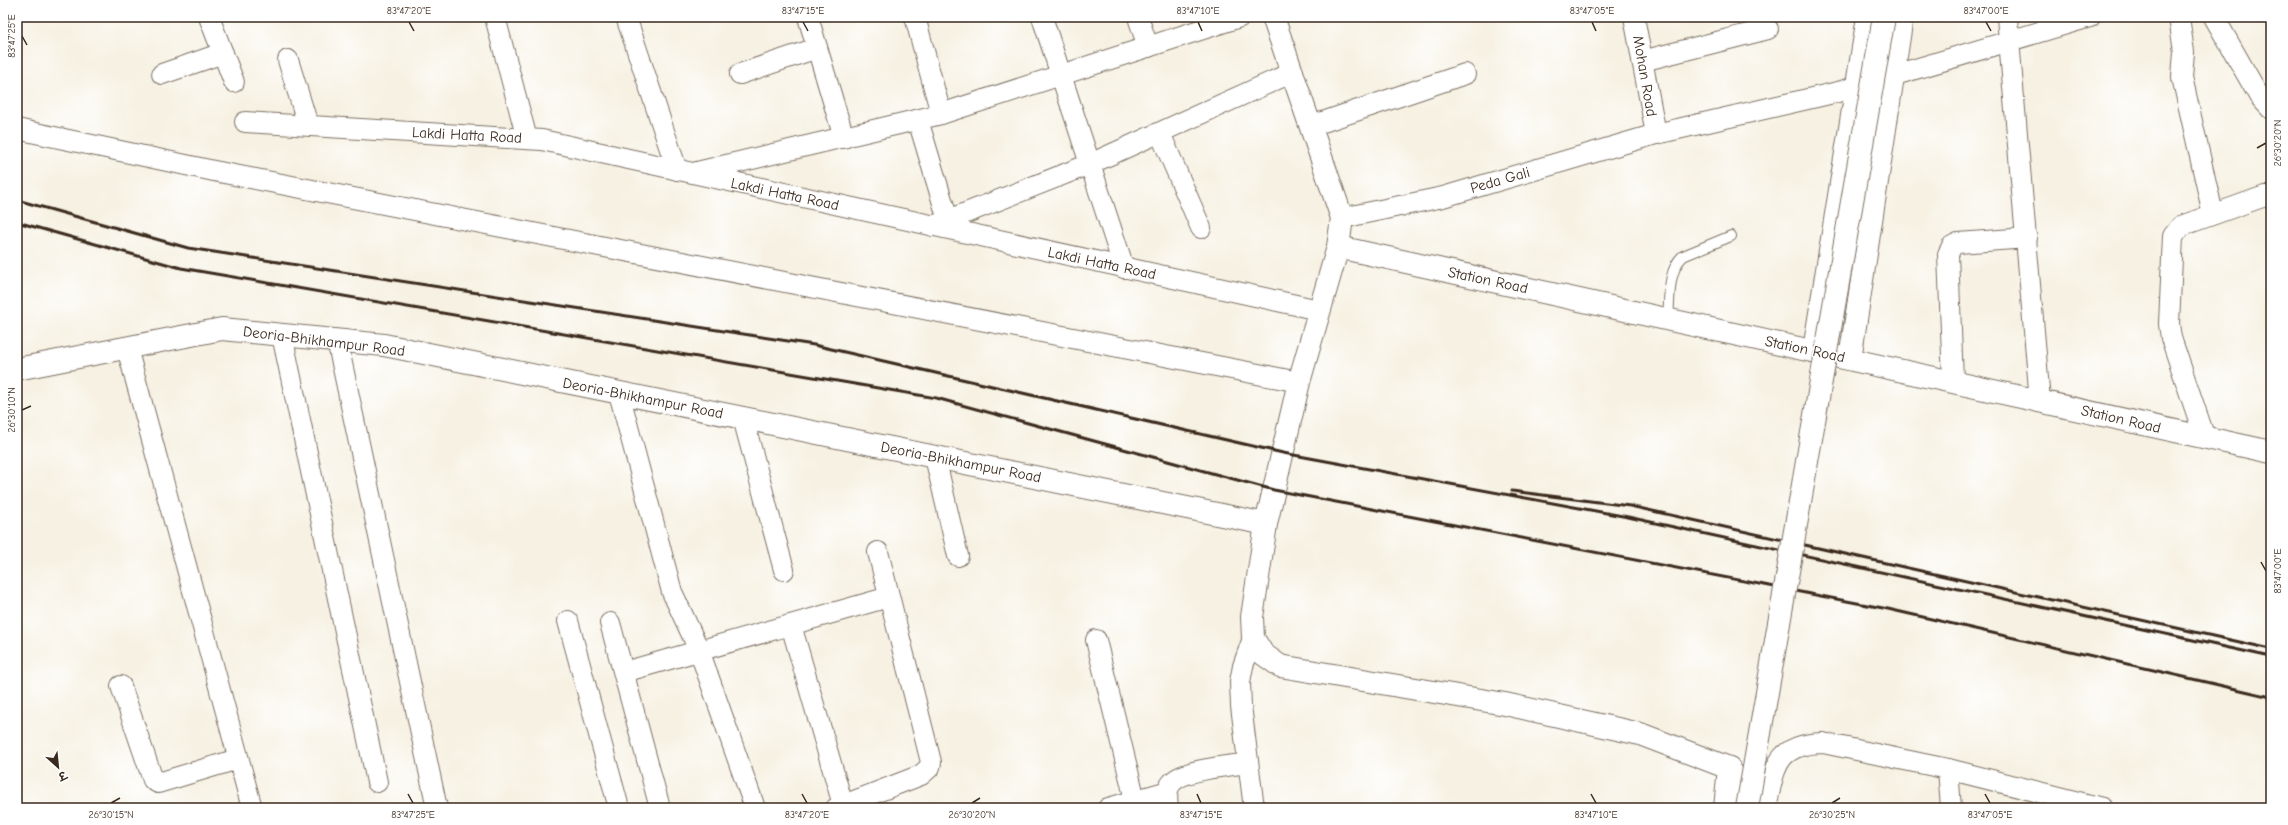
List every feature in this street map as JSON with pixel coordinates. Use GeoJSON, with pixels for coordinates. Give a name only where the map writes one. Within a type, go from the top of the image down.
{"type":"FeatureCollection","features":[{"type":"Feature","properties":{"kind":"main road"},"geometry":{"type":"LineString","coordinates":[[1273,17],[1342,218],[1338,247],[1299,382],[1266,524],[1252,617],[1253,638],[1263,654],[1280,666],[1505,704],[1640,734],[1729,768],[1755,808]]}},
{"type":"Feature","properties":{"kind":"main road"},"geometry":{"type":"LineString","coordinates":[[1814,350],[1868,17]]}},
{"type":"Feature","properties":{"kind":"main road"},"geometry":{"type":"LineString","coordinates":[[1748,808],[1884,17]]}},
{"type":"Feature","properties":{"kind":"main road"},"geometry":{"type":"LineString","coordinates":[[1850,358],[1902,17]]}},
{"type":"Feature","properties":{"kind":"main road","name":"Station Road"},"geometry":{"type":"LineString","coordinates":[[1338,247],[1814,350],[2271,452]]}},
{"type":"Feature","properties":{"kind":"main road","name":"Deoria-Bhikhampur Road"},"geometry":{"type":"LineString","coordinates":[[17,369],[222,329],[384,345],[1266,524]]}},
{"type":"Feature","properties":{"kind":"main road"},"geometry":{"type":"LineString","coordinates":[[1725,808],[1729,768]]}},
{"type":"Feature","properties":{"kind":"street"},"geometry":{"type":"LineString","coordinates":[[209,17],[234,82]]}},
{"type":"Feature","properties":{"kind":"street"},"geometry":{"type":"LineString","coordinates":[[495,17],[527,139]]}},
{"type":"Feature","properties":{"kind":"street"},"geometry":{"type":"LineString","coordinates":[[626,17],[685,172],[844,138],[942,114],[1240,17]]}},
{"type":"Feature","properties":{"kind":"street"},"geometry":{"type":"LineString","coordinates":[[808,17],[844,138]]}},
{"type":"Feature","properties":{"kind":"street"},"geometry":{"type":"LineString","coordinates":[[915,17],[942,114]]}},
{"type":"Feature","properties":{"kind":"street"},"geometry":{"type":"LineString","coordinates":[[1042,17],[1060,76],[1124,268]]}},
{"type":"Feature","properties":{"kind":"street"},"geometry":{"type":"LineString","coordinates":[[1138,17],[1148,47]]}},
{"type":"Feature","properties":{"kind":"street","name":"Mohan Road"},"geometry":{"type":"LineString","coordinates":[[1634,17],[1656,134]]}},
{"type":"Feature","properties":{"kind":"street"},"geometry":{"type":"LineString","coordinates":[[2007,17],[2040,401]]}},
{"type":"Feature","properties":{"kind":"street","name":"Peda Gali"},"geometry":{"type":"LineString","coordinates":[[1342,218],[1443,197],[1656,134],[1892,76],[2090,17]]}},
{"type":"Feature","properties":{"kind":"street"},"geometry":{"type":"LineString","coordinates":[[2178,17],[2184,52],[2182,77],[2213,214]]}},
{"type":"Feature","properties":{"kind":"street"},"geometry":{"type":"LineString","coordinates":[[2214,17],[2260,96],[2271,109]]}},
{"type":"Feature","properties":{"kind":"street"},"geometry":{"type":"LineString","coordinates":[[1642,61],[1768,29]]}},
{"type":"Feature","properties":{"kind":"street"},"geometry":{"type":"LineString","coordinates":[[740,74],[817,48]]}},
{"type":"Feature","properties":{"kind":"street"},"geometry":{"type":"LineString","coordinates":[[162,74],[223,53]]}},
{"type":"Feature","properties":{"kind":"street"},"geometry":{"type":"LineString","coordinates":[[288,60],[308,126]]}},
{"type":"Feature","properties":{"kind":"street"},"geometry":{"type":"LineString","coordinates":[[918,120],[940,223],[1090,164],[1292,72]]}},
{"type":"Feature","properties":{"kind":"street"},"geometry":{"type":"LineString","coordinates":[[1311,126],[1465,74]]}},
{"type":"Feature","properties":{"kind":"street","name":"Lakdi Hatta Road"},"geometry":{"type":"LineString","coordinates":[[245,122],[542,140],[685,172],[940,223],[1124,268],[1319,310]]}},
{"type":"Feature","properties":{"kind":"street"},"geometry":{"type":"LineString","coordinates":[[17,129],[222,172],[1299,382]]}},
{"type":"Feature","properties":{"kind":"street"},"geometry":{"type":"LineString","coordinates":[[1160,133],[1202,228]]}},
{"type":"Feature","properties":{"kind":"street"},"geometry":{"type":"LineString","coordinates":[[2205,438],[2175,353],[2169,324],[2173,236],[2181,226],[2265,196],[2271,196]]}},
{"type":"Feature","properties":{"kind":"street"},"geometry":{"type":"LineString","coordinates":[[1953,381],[1948,254],[1952,246],[1958,242],[2027,238]]}},
{"type":"Feature","properties":{"kind":"street"},"geometry":{"type":"LineString","coordinates":[[282,335],[377,782]]}},
{"type":"Feature","properties":{"kind":"street"},"geometry":{"type":"LineString","coordinates":[[336,340],[437,808]]}},
{"type":"Feature","properties":{"kind":"street"},"geometry":{"type":"LineString","coordinates":[[127,348],[252,808]]}},
{"type":"Feature","properties":{"kind":"street"},"geometry":{"type":"LineString","coordinates":[[620,393],[672,592],[699,650],[755,808]]}},
{"type":"Feature","properties":{"kind":"street"},"geometry":{"type":"LineString","coordinates":[[743,418],[784,570]]}},
{"type":"Feature","properties":{"kind":"street"},"geometry":{"type":"LineString","coordinates":[[934,457],[958,556]]}},
{"type":"Feature","properties":{"kind":"street"},"geometry":{"type":"LineString","coordinates":[[791,625],[840,806],[922,775],[930,767],[931,762],[878,552]]}},
{"type":"Feature","properties":{"kind":"street"},"geometry":{"type":"LineString","coordinates":[[624,672],[889,597]]}},
{"type":"Feature","properties":{"kind":"street"},"geometry":{"type":"LineString","coordinates":[[568,621],[619,808]]}},
{"type":"Feature","properties":{"kind":"street"},"geometry":{"type":"LineString","coordinates":[[610,623],[660,808]]}},
{"type":"Feature","properties":{"kind":"street"},"geometry":{"type":"LineString","coordinates":[[1253,638],[1243,666],[1240,682],[1241,706],[1254,808]]}},
{"type":"Feature","properties":{"kind":"street"},"geometry":{"type":"LineString","coordinates":[[1096,640],[1135,800]]}},
{"type":"Feature","properties":{"kind":"street"},"geometry":{"type":"LineString","coordinates":[[121,686],[153,780],[158,783],[238,759]]}},
{"type":"Feature","properties":{"kind":"street"},"geometry":{"type":"LineString","coordinates":[[1766,808],[1776,766],[1785,754],[1795,746],[1808,743],[1823,743],[1948,769],[2102,808]]}},
{"type":"Feature","properties":{"kind":"street"},"geometry":{"type":"LineString","coordinates":[[1108,808],[1135,800],[1168,800],[1171,783],[1178,777],[1191,772],[1248,764]]}},
{"type":"Feature","properties":{"kind":"street"},"geometry":{"type":"LineString","coordinates":[[1948,769],[1952,808]]}},
{"type":"Feature","properties":{"kind":"lane"},"geometry":{"type":"LineString","coordinates":[[1668,319],[1672,272],[1677,262],[1683,256],[1731,236]]}},
{"type":"Feature","properties":{"kind":"railway"},"geometry":{"type":"LineString","coordinates":[[17,200],[188,248],[814,345],[1283,453],[1628,517],[2271,657]]}},
{"type":"Feature","properties":{"kind":"railway"},"geometry":{"type":"LineString","coordinates":[[17,222],[181,268],[936,398],[1274,490],[1888,609],[2271,697]]}},
{"type":"Feature","properties":{"kind":"railway"},"geometry":{"type":"LineString","coordinates":[[1512,491],[1630,506],[2271,649]]}}]}
